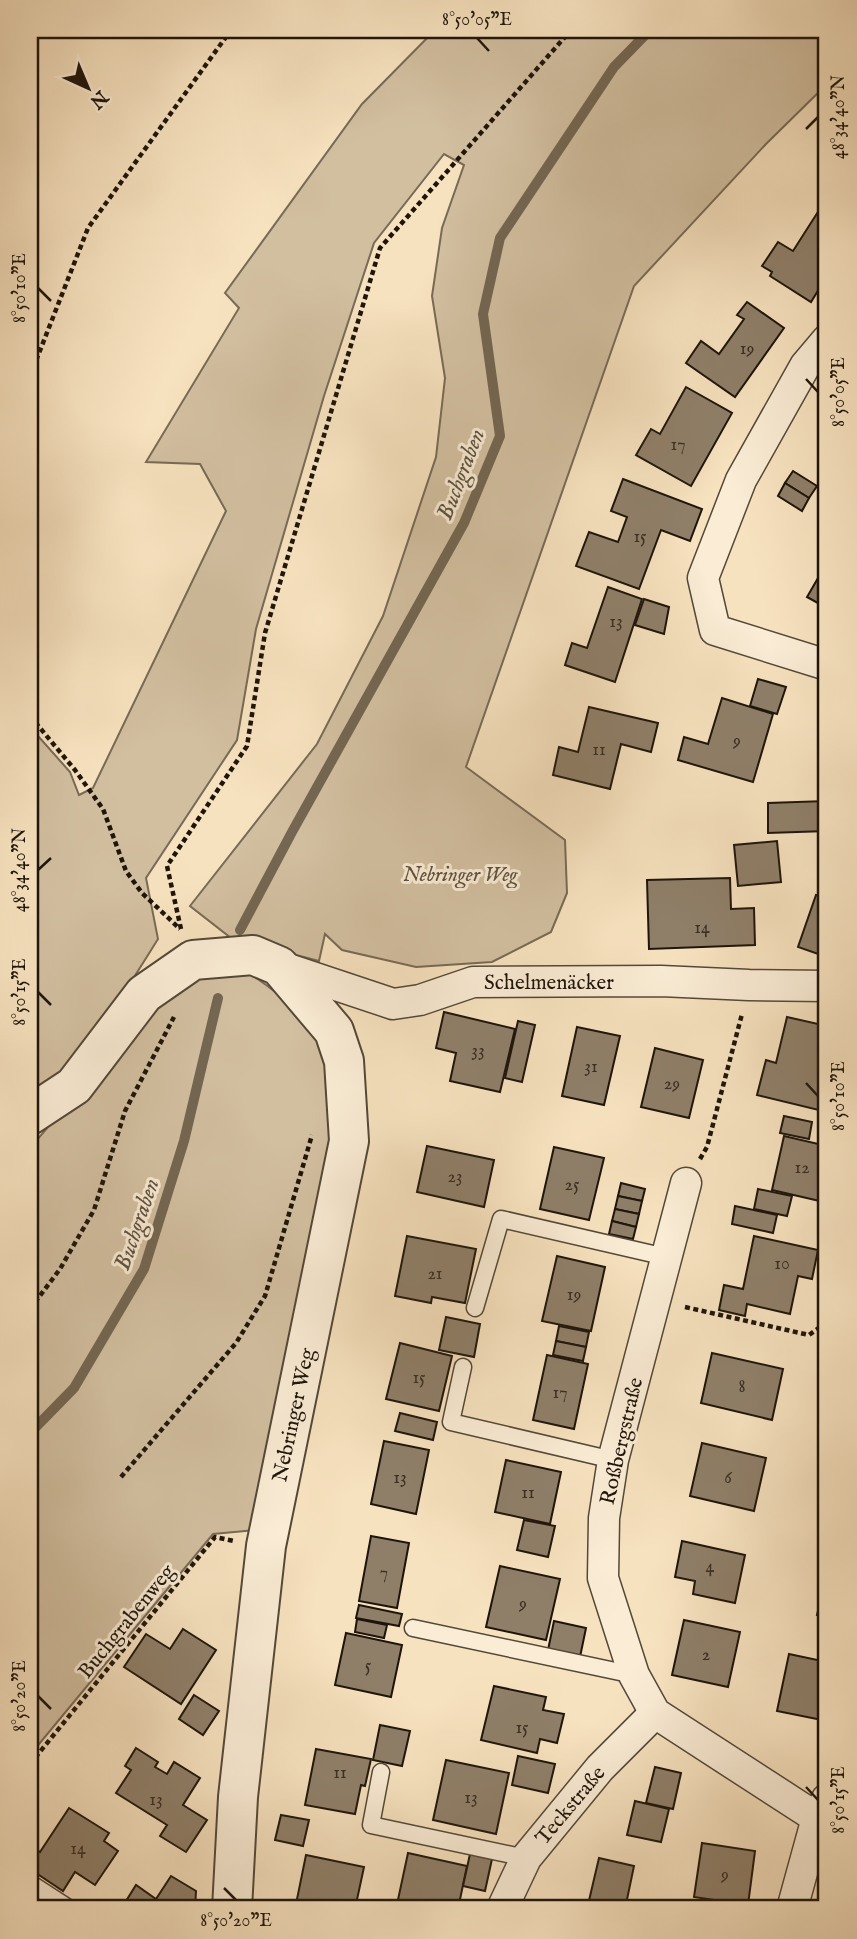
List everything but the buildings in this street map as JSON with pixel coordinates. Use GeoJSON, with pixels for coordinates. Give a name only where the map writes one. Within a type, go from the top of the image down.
{"type":"FeatureCollection","features":[{"type":"Feature","properties":{"kind":"street"},"geometry":{"type":"LineString","coordinates":[[827,340],[806,366],[741,480],[704,578],[715,631],[827,665]]}},
{"type":"Feature","properties":{"kind":"street"},"geometry":{"type":"LineString","coordinates":[[30,1115],[74,1086],[144,994],[192,960],[253,955],[279,966]]}},
{"type":"Feature","properties":{"kind":"street","name":"Schelmenäcker"},"geometry":{"type":"LineString","coordinates":[[279,966],[393,1004],[420,1000],[473,982],[661,981],[827,986]]}},
{"type":"Feature","properties":{"kind":"street","name":"Nebringer Weg"},"geometry":{"type":"LineString","coordinates":[[232,1909],[239,1797],[266,1546],[349,1141],[344,1060],[334,1031],[279,966]]}},
{"type":"Feature","properties":{"kind":"street","name":"Roßbergstraße"},"geometry":{"type":"LineString","coordinates":[[686,1183],[613,1460],[604,1518],[603,1578],[634,1675],[655,1713],[822,1808]]}},
{"type":"Feature","properties":{"kind":"street","name":"Teckstraße"},"geometry":{"type":"LineString","coordinates":[[502,1909],[527,1858],[600,1769],[655,1713]]}},
{"type":"Feature","properties":{"kind":"street"},"geometry":{"type":"LineString","coordinates":[[792,1909],[822,1808]]}},
{"type":"Feature","properties":{"kind":"lane"},"geometry":{"type":"LineString","coordinates":[[475,1308],[501,1219],[666,1257]]}},
{"type":"Feature","properties":{"kind":"lane"},"geometry":{"type":"LineString","coordinates":[[463,1367],[451,1422],[613,1460]]}},
{"type":"Feature","properties":{"kind":"lane"},"geometry":{"type":"LineString","coordinates":[[413,1628],[634,1675]]}},
{"type":"Feature","properties":{"kind":"lane"},"geometry":{"type":"LineString","coordinates":[[381,1773],[371,1825],[527,1858]]}},
{"type":"Feature","properties":{"kind":"lane"},"geometry":{"type":"LineString","coordinates":[[30,1883],[70,1909]]}},
{"type":"Feature","properties":{"kind":"path"},"geometry":{"type":"LineString","coordinates":[[30,376],[88,228],[231,30]]}},
{"type":"Feature","properties":{"kind":"path"},"geometry":{"type":"LineString","coordinates":[[30,716],[103,809],[126,871],[142,893],[181,929],[167,866],[247,746],[265,633],[380,248],[571,30]]}},
{"type":"Feature","properties":{"kind":"path"},"geometry":{"type":"LineString","coordinates":[[686,1183],[707,1147],[748,985]]}},
{"type":"Feature","properties":{"kind":"path"},"geometry":{"type":"LineString","coordinates":[[30,1309],[60,1269],[94,1210],[125,1111],[175,1013]]}},
{"type":"Feature","properties":{"kind":"path"},"geometry":{"type":"LineString","coordinates":[[121,1477],[236,1343],[265,1296],[312,1132]]}},
{"type":"Feature","properties":{"kind":"path"},"geometry":{"type":"LineString","coordinates":[[655,1300],[809,1335],[827,1322]]}},
{"type":"Feature","properties":{"kind":"path","name":"Buchgrabenweg"},"geometry":{"type":"LineString","coordinates":[[30,1764],[215,1537],[266,1546]]}},
{"type":"Feature","properties":{"kind":"green space"},"geometry":{"type":"Polygon","coordinates":[[[435,30],[827,30],[827,84],[766,144],[634,286],[466,767],[565,840],[567,893],[551,932],[492,962],[416,967],[342,950],[325,934],[319,961],[231,938],[190,906],[317,744],[383,616],[436,457],[445,378],[432,296],[442,228],[464,165],[444,154],[374,243],[324,396],[256,629],[237,740],[146,878],[158,939],[101,1026],[68,1066],[30,1100],[30,727],[70,772],[79,795],[93,788],[226,511],[200,464],[146,462],[239,308],[225,293],[362,104],[435,30]]]}},
{"type":"Feature","properties":{"kind":"green space"},"geometry":{"type":"Polygon","coordinates":[[[249,973],[286,1001],[320,1037],[333,1064],[337,1119],[256,1530],[213,1534],[30,1755],[30,1148],[158,998],[199,977],[249,973]]]}},
{"type":"Feature","properties":{"kind":"waterway","name":"Buchgraben"},"geometry":{"type":"LineString","coordinates":[[240,930],[464,523],[500,436],[483,314],[500,238],[614,67],[650,30]]}},
{"type":"Feature","properties":{"kind":"waterway","name":"Buchgraben"},"geometry":{"type":"LineString","coordinates":[[30,1433],[74,1388],[144,1269],[184,1141],[218,998]]}}]}
